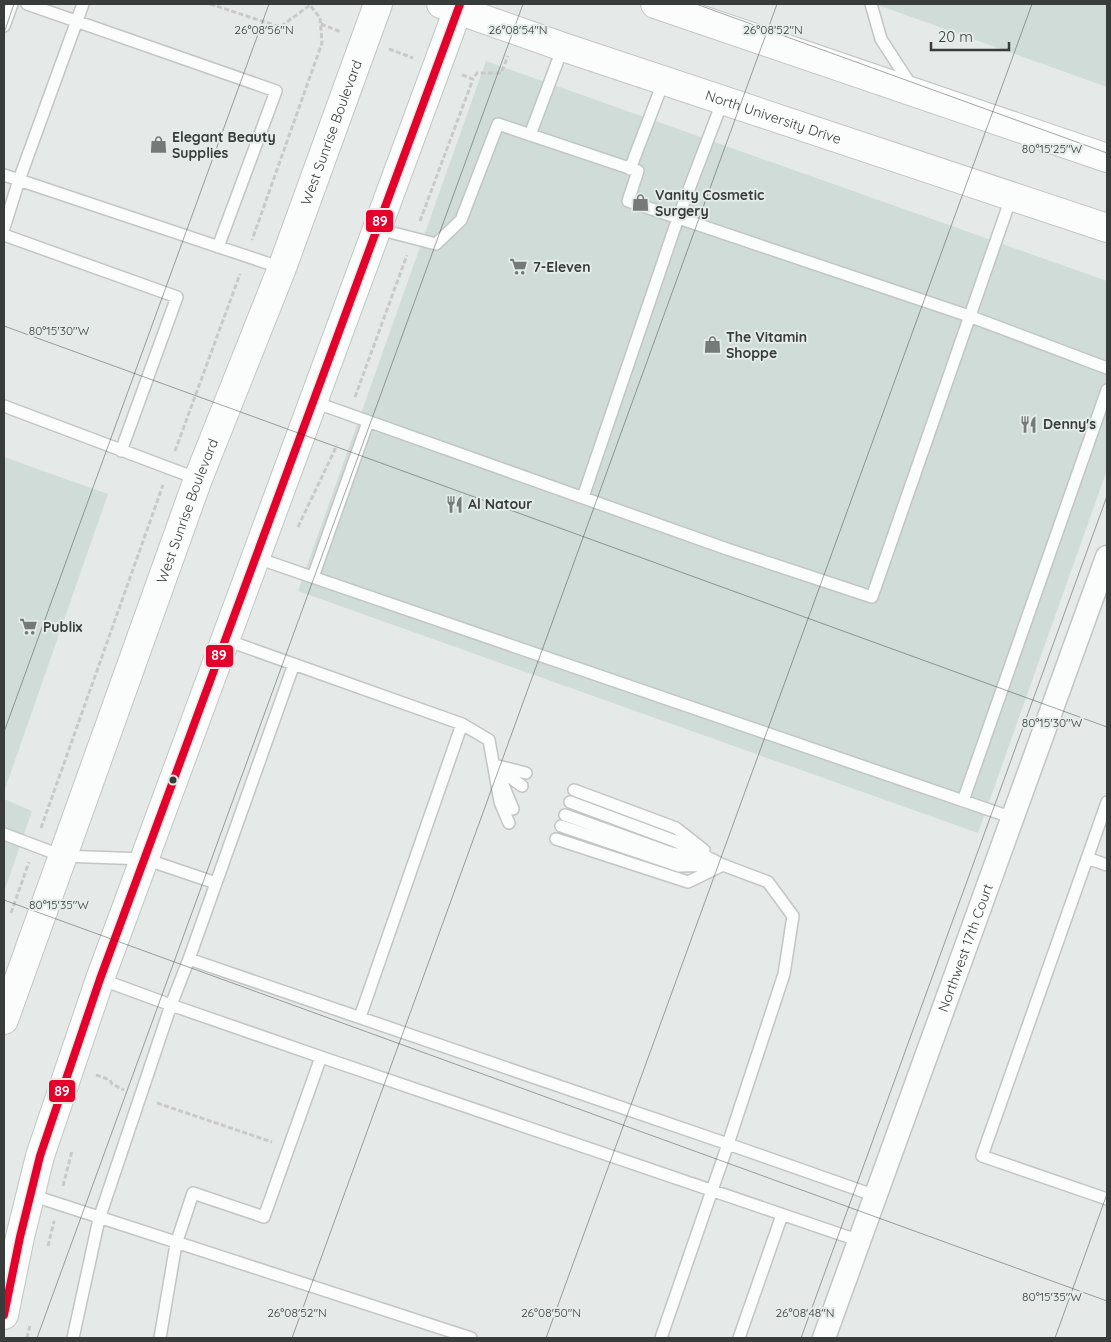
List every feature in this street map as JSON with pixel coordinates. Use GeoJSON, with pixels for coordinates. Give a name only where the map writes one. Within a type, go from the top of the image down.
{"type":"FeatureCollection","features":[{"type":"Feature","properties":{"kind":"main road","name":"West Sunrise Boulevard"},"geometry":{"type":"LineString","coordinates":[[4,1020],[198,479],[282,268],[378,4]]}},
{"type":"Feature","properties":{"kind":"main road"},"geometry":{"type":"LineString","coordinates":[[655,4],[1107,158]]}},
{"type":"Feature","properties":{"kind":"main road"},"geometry":{"type":"LineString","coordinates":[[4,1315],[20,1237],[40,1156],[100,979],[378,229],[453,6]]}},
{"type":"Feature","properties":{"kind":"main road","name":"North University Drive"},"geometry":{"type":"LineString","coordinates":[[453,6],[563,47],[1107,228]]}},
{"type":"Feature","properties":{"kind":"street","name":"Northwest 17th Court"},"geometry":{"type":"LineString","coordinates":[[824,1338],[1107,557]]}},
{"type":"Feature","properties":{"kind":"lane"},"geometry":{"type":"LineString","coordinates":[[4,26],[12,4]]}},
{"type":"Feature","properties":{"kind":"lane"},"geometry":{"type":"LineString","coordinates":[[27,4],[276,91],[218,247]]}},
{"type":"Feature","properties":{"kind":"lane"},"geometry":{"type":"LineString","coordinates":[[4,228],[19,180],[83,4]]}},
{"type":"Feature","properties":{"kind":"lane"},"geometry":{"type":"LineString","coordinates":[[872,4],[881,39],[916,93]]}},
{"type":"Feature","properties":{"kind":"lane"},"geometry":{"type":"LineString","coordinates":[[530,135],[563,47]]}},
{"type":"Feature","properties":{"kind":"lane"},"geometry":{"type":"LineString","coordinates":[[630,168],[664,80]]}},
{"type":"Feature","properties":{"kind":"lane"},"geometry":{"type":"LineString","coordinates":[[583,497],[678,218],[723,100]]}},
{"type":"Feature","properties":{"kind":"lane"},"geometry":{"type":"LineString","coordinates":[[378,229],[436,244],[461,220],[498,124],[638,171],[628,201],[969,316],[1107,368]]}},
{"type":"Feature","properties":{"kind":"lane"},"geometry":{"type":"LineString","coordinates":[[4,175],[282,268]]}},
{"type":"Feature","properties":{"kind":"lane"},"geometry":{"type":"LineString","coordinates":[[314,402],[726,548],[872,597],[1012,195]]}},
{"type":"Feature","properties":{"kind":"lane"},"geometry":{"type":"LineString","coordinates":[[4,236],[177,297],[121,450]]}},
{"type":"Feature","properties":{"kind":"lane"},"geometry":{"type":"LineString","coordinates":[[964,801],[1107,390]]}},
{"type":"Feature","properties":{"kind":"lane"},"geometry":{"type":"LineString","coordinates":[[4,406],[198,479]]}},
{"type":"Feature","properties":{"kind":"lane"},"geometry":{"type":"LineString","coordinates":[[313,577],[368,422]]}},
{"type":"Feature","properties":{"kind":"lane"},"geometry":{"type":"LineString","coordinates":[[256,558],[1013,818]]}},
{"type":"Feature","properties":{"kind":"lane"},"geometry":{"type":"LineString","coordinates":[[226,640],[462,724],[489,740],[500,802],[509,822]]}},
{"type":"Feature","properties":{"kind":"lane"},"geometry":{"type":"LineString","coordinates":[[73,1338],[99,1219],[171,1005],[294,664]]}},
{"type":"Feature","properties":{"kind":"lane"},"geometry":{"type":"LineString","coordinates":[[360,1017],[462,724]]}},
{"type":"Feature","properties":{"kind":"lane"},"geometry":{"type":"LineString","coordinates":[[494,765],[526,773]]}},
{"type":"Feature","properties":{"kind":"lane"},"geometry":{"type":"LineString","coordinates":[[494,765],[522,786]]}},
{"type":"Feature","properties":{"kind":"lane"},"geometry":{"type":"LineString","coordinates":[[494,765],[516,804]]}},
{"type":"Feature","properties":{"kind":"lane"},"geometry":{"type":"LineString","coordinates":[[574,790],[676,828],[723,864]]}},
{"type":"Feature","properties":{"kind":"lane"},"geometry":{"type":"LineString","coordinates":[[570,802],[675,841],[723,864],[768,882],[793,916],[784,974],[728,1144],[660,1338]]}},
{"type":"Feature","properties":{"kind":"lane"},"geometry":{"type":"LineString","coordinates":[[1107,802],[982,1156],[1107,1199]]}},
{"type":"Feature","properties":{"kind":"lane"},"geometry":{"type":"LineString","coordinates":[[563,821],[679,866],[723,864]]}},
{"type":"Feature","properties":{"kind":"lane"},"geometry":{"type":"LineString","coordinates":[[4,834],[62,856],[145,859],[216,883]]}},
{"type":"Feature","properties":{"kind":"lane"},"geometry":{"type":"LineString","coordinates":[[556,839],[688,882],[723,864]]}},
{"type":"Feature","properties":{"kind":"lane"},"geometry":{"type":"LineString","coordinates":[[1087,858],[1107,865]]}},
{"type":"Feature","properties":{"kind":"lane"},"geometry":{"type":"LineString","coordinates":[[189,958],[876,1196]]}},
{"type":"Feature","properties":{"kind":"lane"},"geometry":{"type":"LineString","coordinates":[[100,979],[321,1057],[860,1241]]}},
{"type":"Feature","properties":{"kind":"lane"},"geometry":{"type":"LineString","coordinates":[[160,1338],[176,1244],[194,1193],[264,1217],[321,1057]]}},
{"type":"Feature","properties":{"kind":"lane"},"geometry":{"type":"LineString","coordinates":[[31,1195],[454,1336],[471,1338]]}},
{"type":"Feature","properties":{"kind":"lane"},"geometry":{"type":"LineString","coordinates":[[739,1338],[782,1215]]}},
{"type":"Feature","properties":{"kind":"path"},"geometry":{"type":"LineString","coordinates":[[10,917],[322,43],[320,18],[310,4],[280,27],[210,4]]}},
{"type":"Feature","properties":{"kind":"shaded area"},"geometry":{"type":"Polygon","coordinates":[[[875,4],[1107,4],[1107,87],[875,4]]]}},
{"type":"Feature","properties":{"kind":"shaded area"},"geometry":{"type":"Polygon","coordinates":[[[486,61],[1107,281],[1107,470],[978,833],[298,591],[486,61]]]}},
{"type":"Feature","properties":{"kind":"shaded area","name":"Publix"},"geometry":{"type":"Polygon","coordinates":[[[4,457],[108,494],[4,792],[4,457]]]}},
{"type":"Feature","properties":{"kind":"shaded area"},"geometry":{"type":"Polygon","coordinates":[[[4,799],[32,811],[4,892],[4,799]]]}},
{"type":"Feature","properties":{"kind":"transit line","name":"89"},"geometry":{"type":"LineString","coordinates":[[4,1315],[20,1237],[40,1156],[100,979],[460,4]]}},
{"type":"Feature","properties":{"kind":"place","name":"Elegant Beauty Supplies"},"geometry":{"type":"Point","coordinates":[158,145]}},
{"type":"Feature","properties":{"kind":"place","name":"Vanity Cosmetic Surgery"},"geometry":{"type":"Point","coordinates":[641,203]}},
{"type":"Feature","properties":{"kind":"place","name":"7-Eleven"},"geometry":{"type":"Point","coordinates":[519,267]}},
{"type":"Feature","properties":{"kind":"place","name":"The Vitamin Shoppe"},"geometry":{"type":"Point","coordinates":[712,345]}},
{"type":"Feature","properties":{"kind":"place","name":"Denny's"},"geometry":{"type":"Point","coordinates":[1029,424]}},
{"type":"Feature","properties":{"kind":"place","name":"Al Natour"},"geometry":{"type":"Point","coordinates":[454,504]}},
{"type":"Feature","properties":{"kind":"place","name":"Publix"},"geometry":{"type":"Point","coordinates":[29,627]}}]}
